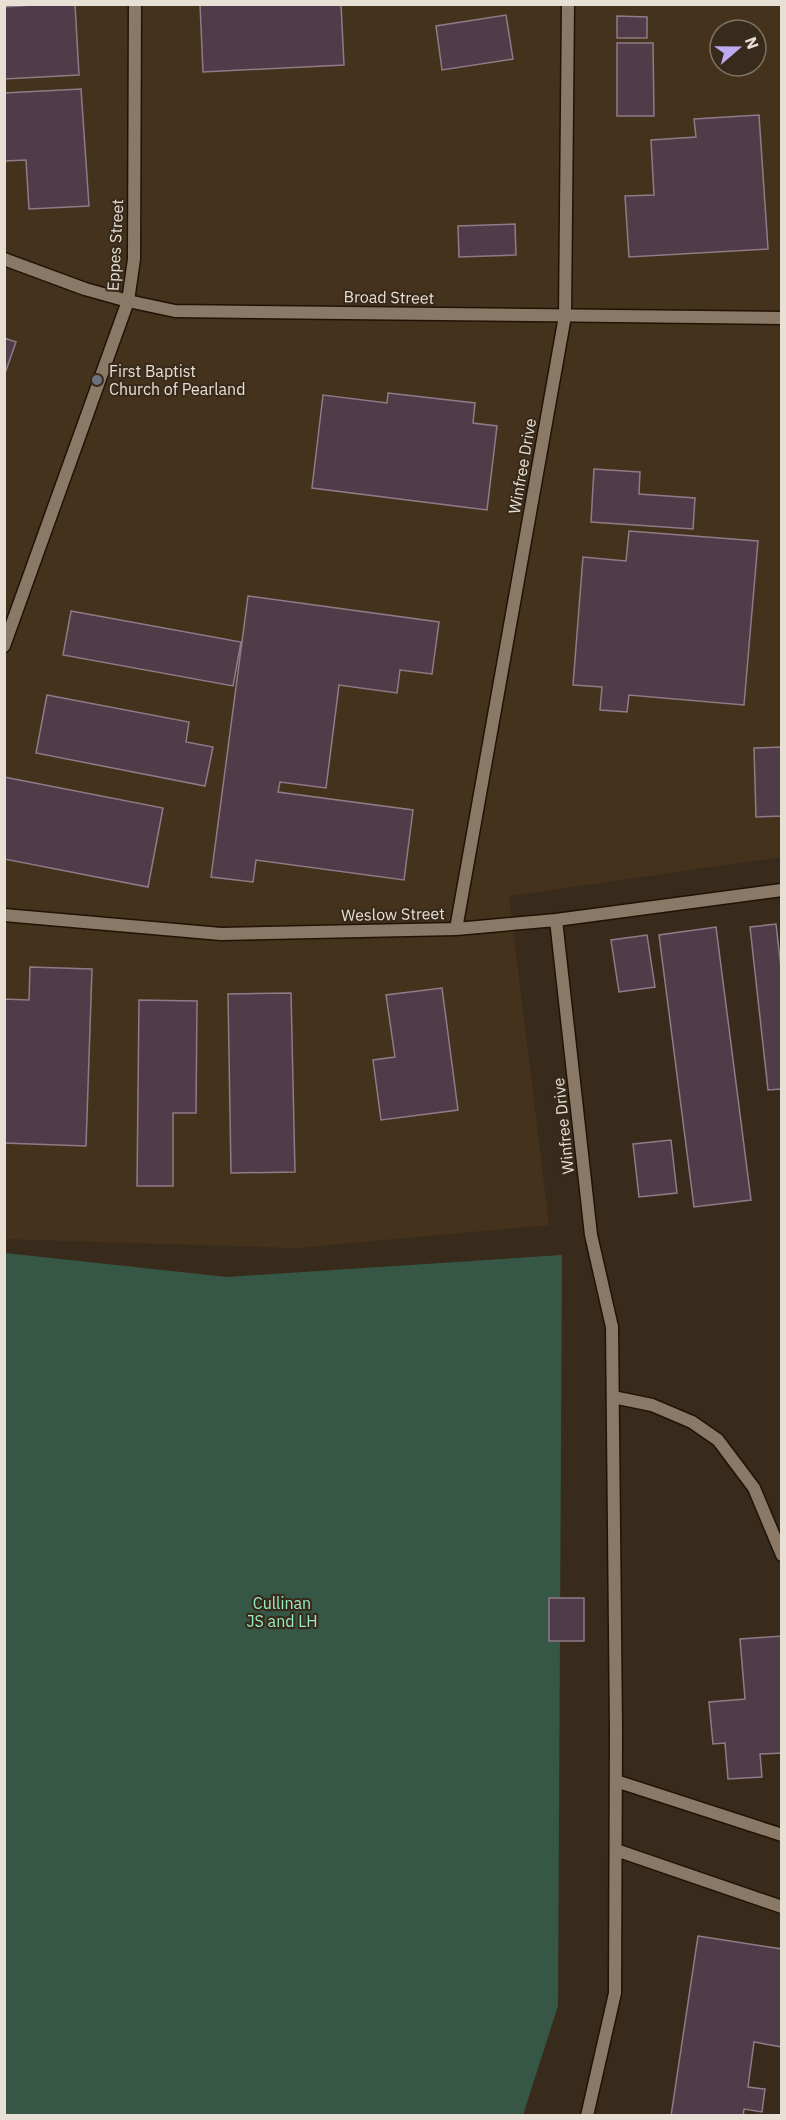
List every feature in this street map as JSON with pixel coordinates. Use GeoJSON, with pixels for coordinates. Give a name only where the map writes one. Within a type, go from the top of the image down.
{"type":"FeatureCollection","features":[{"type":"Feature","properties":{"kind":"street","name":"Eppes Street"},"geometry":{"type":"LineString","coordinates":[[4,646],[128,301],[134,259],[135,4]]}},
{"type":"Feature","properties":{"kind":"street","name":"Winfree Drive"},"geometry":{"type":"LineString","coordinates":[[456,929],[565,316],[568,4]]}},
{"type":"Feature","properties":{"kind":"street","name":"Broad Street"},"geometry":{"type":"LineString","coordinates":[[4,259],[85,289],[175,311],[782,318]]}},
{"type":"Feature","properties":{"kind":"street","name":"Weslow Street"},"geometry":{"type":"LineString","coordinates":[[4,915],[221,934],[456,929],[556,920],[782,890]]}},
{"type":"Feature","properties":{"kind":"street","name":"Winfree Drive"},"geometry":{"type":"LineString","coordinates":[[556,920],[591,1234],[612,1327],[616,1781],[615,1994],[586,2115]]}},
{"type":"Feature","properties":{"kind":"street"},"geometry":{"type":"LineString","coordinates":[[612,1397],[652,1406],[692,1422],[718,1440],[754,1488],[782,1555]]}},
{"type":"Feature","properties":{"kind":"street"},"geometry":{"type":"LineString","coordinates":[[616,1781],[782,1835]]}},
{"type":"Feature","properties":{"kind":"street"},"geometry":{"type":"LineString","coordinates":[[616,1850],[782,1907]]}},
{"type":"Feature","properties":{"kind":"shaded area"},"geometry":{"type":"Polygon","coordinates":[[[5,5],[781,5],[781,857],[509,896],[549,1225],[296,1248],[5,1239],[5,5]]]}},
{"type":"Feature","properties":{"kind":"green space","name":"Cullinan JS and LH"},"geometry":{"type":"Polygon","coordinates":[[[5,1253],[227,1277],[562,1255],[558,2006],[523,2115],[5,2116],[5,1253]]]}},
{"type":"Feature","properties":{"kind":"building"},"geometry":{"type":"Polygon","coordinates":[[[75,4],[79,75],[4,79],[4,7],[75,4]]]}},
{"type":"Feature","properties":{"kind":"building"},"geometry":{"type":"Polygon","coordinates":[[[200,4],[341,4],[344,65],[203,72],[200,4]]]}},
{"type":"Feature","properties":{"kind":"building"},"geometry":{"type":"Polygon","coordinates":[[[506,15],[513,59],[442,70],[436,26],[506,15]]]}},
{"type":"Feature","properties":{"kind":"building"},"geometry":{"type":"Polygon","coordinates":[[[617,16],[647,17],[647,38],[617,38],[617,16]]]}},
{"type":"Feature","properties":{"kind":"building"},"geometry":{"type":"Polygon","coordinates":[[[617,43],[653,43],[654,116],[617,116],[617,43]]]}},
{"type":"Feature","properties":{"kind":"building"},"geometry":{"type":"Polygon","coordinates":[[[81,89],[89,206],[29,209],[26,160],[4,161],[4,93],[81,89]]]}},
{"type":"Feature","properties":{"kind":"building"},"geometry":{"type":"Polygon","coordinates":[[[759,115],[768,249],[629,257],[625,196],[654,195],[651,140],[696,137],[694,119],[759,115]]]}},
{"type":"Feature","properties":{"kind":"building"},"geometry":{"type":"Polygon","coordinates":[[[515,224],[516,255],[459,257],[458,226],[515,224]]]}},
{"type":"Feature","properties":{"kind":"building"},"geometry":{"type":"Polygon","coordinates":[[[4,338],[16,342],[4,376],[4,338]]]}},
{"type":"Feature","properties":{"kind":"building"},"geometry":{"type":"Polygon","coordinates":[[[388,393],[475,403],[473,423],[497,426],[487,510],[312,488],[323,395],[387,403],[388,393]]]}},
{"type":"Feature","properties":{"kind":"building"},"geometry":{"type":"Polygon","coordinates":[[[594,469],[640,472],[639,494],[695,498],[693,529],[591,522],[594,469]]]}},
{"type":"Feature","properties":{"kind":"building"},"geometry":{"type":"Polygon","coordinates":[[[629,531],[758,541],[744,705],[629,695],[627,712],[600,710],[602,687],[573,685],[583,557],[626,561],[629,531]]]}},
{"type":"Feature","properties":{"kind":"building"},"geometry":{"type":"Polygon","coordinates":[[[248,596],[439,622],[432,674],[400,670],[397,693],[339,685],[326,788],[280,782],[278,792],[413,810],[404,880],[256,860],[253,882],[211,877],[248,596]]]}},
{"type":"Feature","properties":{"kind":"building"},"geometry":{"type":"Polygon","coordinates":[[[71,611],[241,642],[233,686],[63,655],[71,611]]]}},
{"type":"Feature","properties":{"kind":"building"},"geometry":{"type":"Polygon","coordinates":[[[47,695],[189,722],[186,742],[213,747],[205,786],[36,753],[47,695]]]}},
{"type":"Feature","properties":{"kind":"building"},"geometry":{"type":"Polygon","coordinates":[[[782,747],[782,816],[756,817],[754,748],[782,747]]]}},
{"type":"Feature","properties":{"kind":"building"},"geometry":{"type":"Polygon","coordinates":[[[4,777],[163,808],[148,887],[4,859],[4,777]]]}},
{"type":"Feature","properties":{"kind":"building"},"geometry":{"type":"Polygon","coordinates":[[[776,924],[782,977],[782,1089],[768,1090],[750,927],[776,924]]]}},
{"type":"Feature","properties":{"kind":"building"},"geometry":{"type":"Polygon","coordinates":[[[716,927],[751,1200],[694,1207],[659,935],[716,927]]]}},
{"type":"Feature","properties":{"kind":"building"},"geometry":{"type":"Polygon","coordinates":[[[647,935],[655,987],[619,992],[611,940],[647,935]]]}},
{"type":"Feature","properties":{"kind":"building"},"geometry":{"type":"Polygon","coordinates":[[[30,967],[92,969],[86,1146],[4,1143],[4,999],[29,1000],[30,967]]]}},
{"type":"Feature","properties":{"kind":"building"},"geometry":{"type":"Polygon","coordinates":[[[442,988],[458,1110],[381,1120],[373,1060],[395,1057],[386,995],[442,988]]]}},
{"type":"Feature","properties":{"kind":"building"},"geometry":{"type":"Polygon","coordinates":[[[291,993],[295,1172],[231,1173],[228,994],[291,993]]]}},
{"type":"Feature","properties":{"kind":"building"},"geometry":{"type":"Polygon","coordinates":[[[139,1000],[197,1001],[196,1113],[173,1113],[173,1186],[137,1186],[139,1000]]]}},
{"type":"Feature","properties":{"kind":"building"},"geometry":{"type":"Polygon","coordinates":[[[671,1140],[677,1193],[639,1197],[633,1144],[671,1140]]]}},
{"type":"Feature","properties":{"kind":"building"},"geometry":{"type":"Polygon","coordinates":[[[549,1598],[584,1598],[584,1641],[549,1641],[549,1598]]]}},
{"type":"Feature","properties":{"kind":"building"},"geometry":{"type":"Polygon","coordinates":[[[782,1636],[782,1753],[760,1754],[762,1777],[728,1779],[725,1743],[713,1744],[709,1702],[745,1699],[740,1639],[782,1636]]]}},
{"type":"Feature","properties":{"kind":"building"},"geometry":{"type":"Polygon","coordinates":[[[698,1936],[782,1949],[782,2047],[754,2042],[748,2087],[765,2089],[762,2112],[744,2109],[743,2116],[671,2116],[698,1936]]]}},
{"type":"Feature","properties":{"kind":"place","name":"First Baptist Church of Pearland"},"geometry":{"type":"Point","coordinates":[97,380]}}]}
